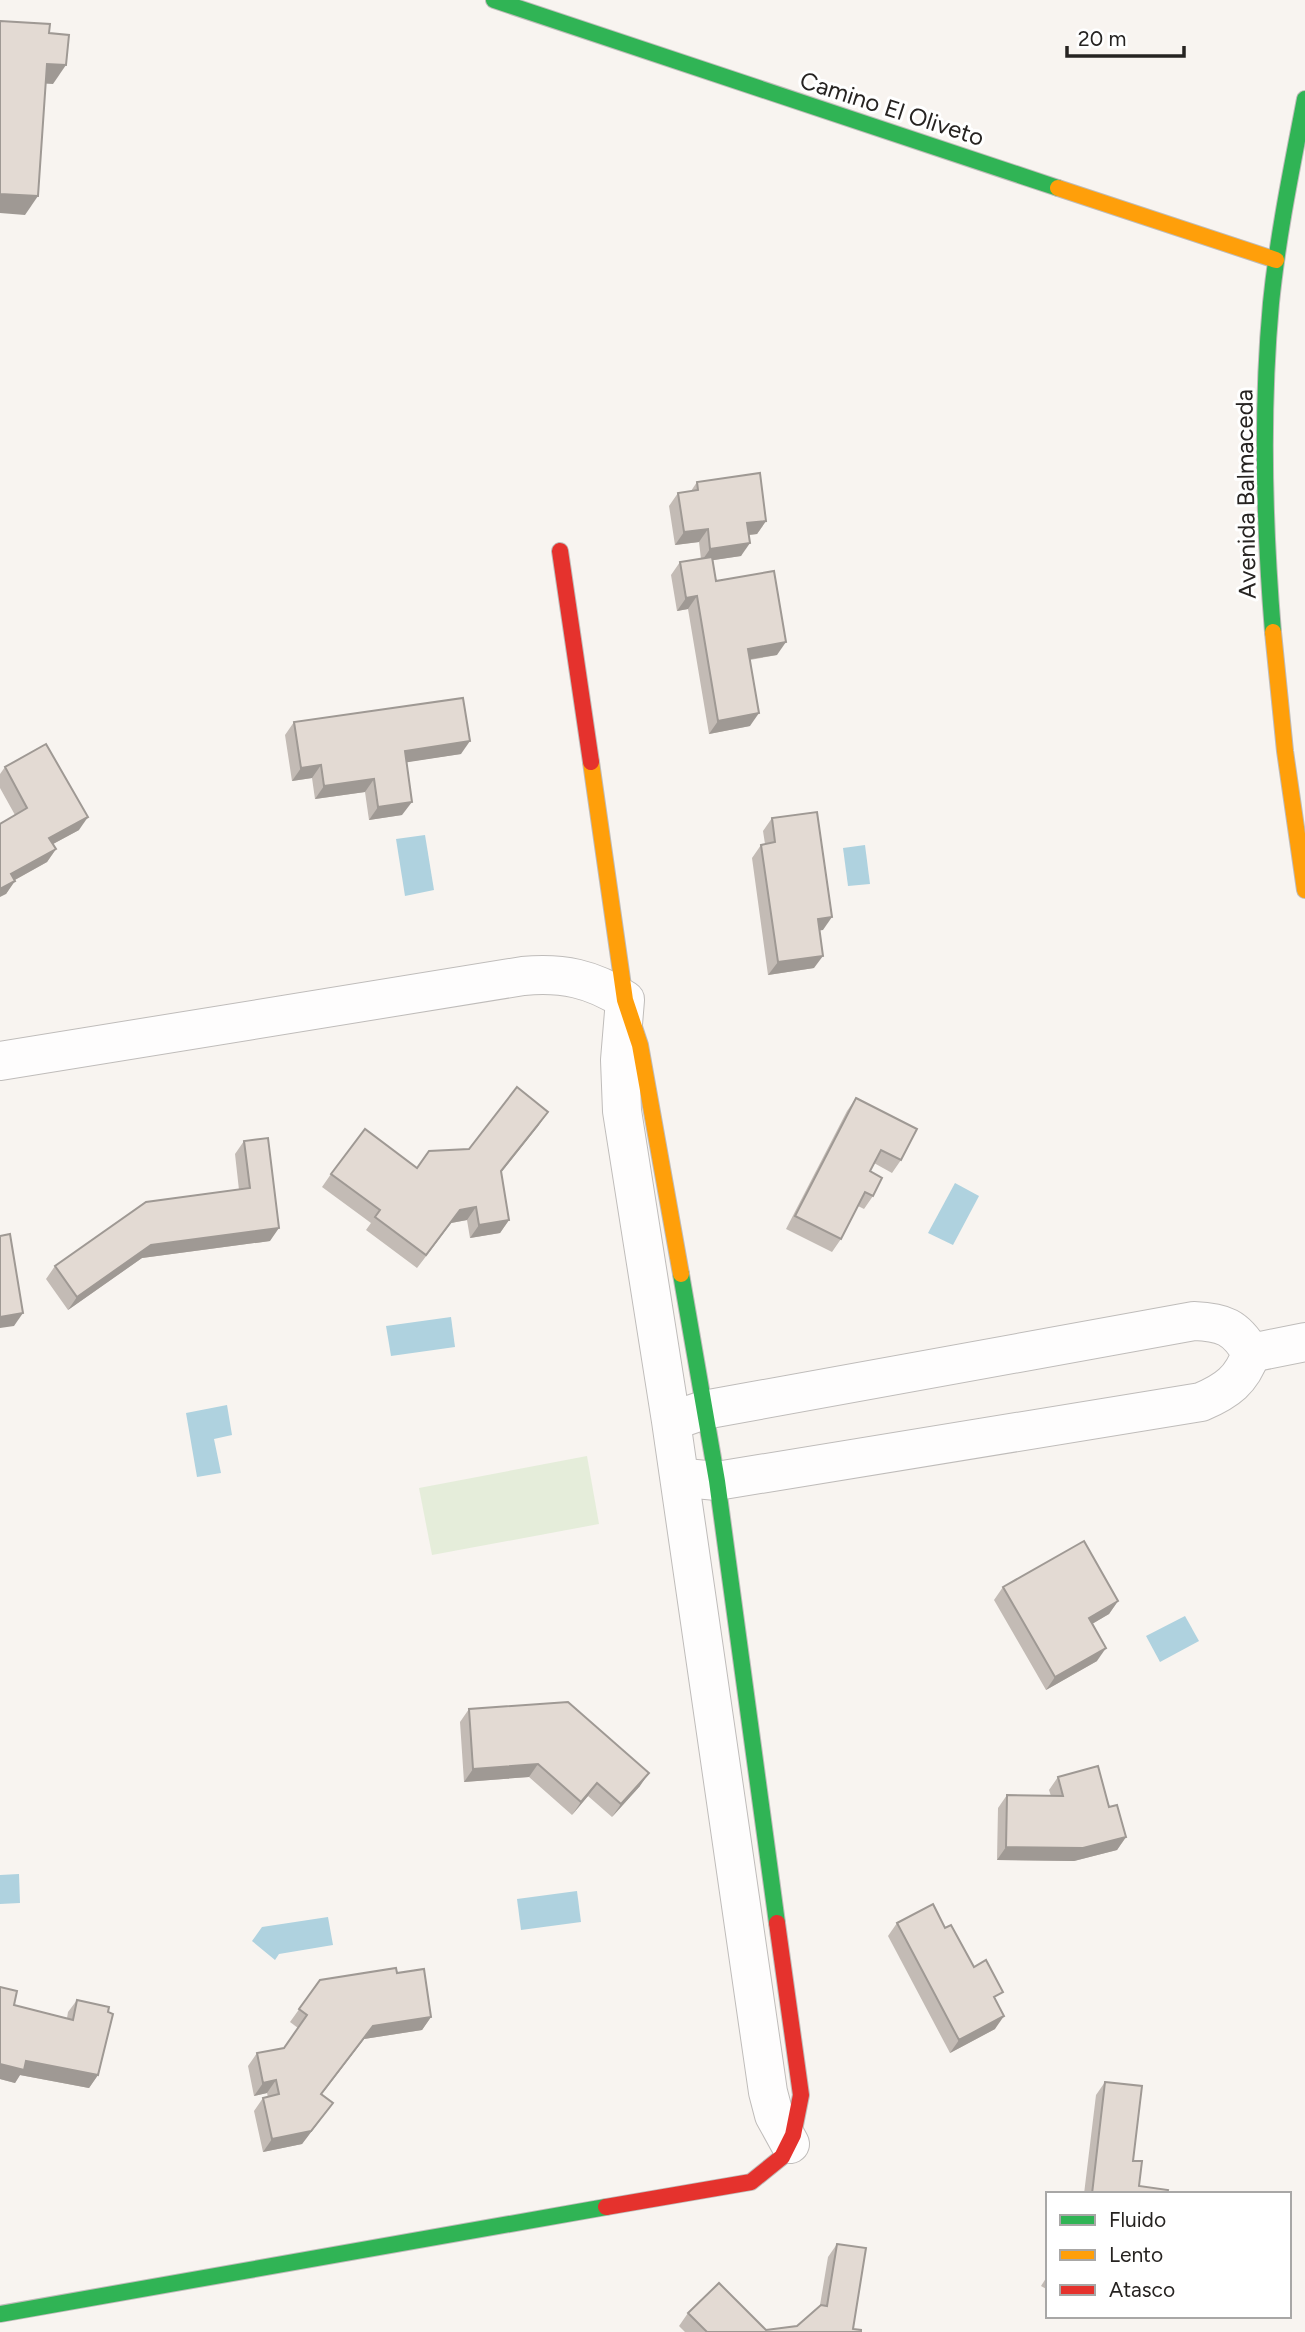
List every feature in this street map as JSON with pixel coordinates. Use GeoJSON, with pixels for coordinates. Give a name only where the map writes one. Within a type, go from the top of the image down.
{"type":"FeatureCollection","features":[{"type":"Feature","properties":{"kind":"main road","name":"Camino El Oliveto"},"geometry":{"type":"LineString","coordinates":[[494,0],[1276,260]]}},
{"type":"Feature","properties":{"kind":"main road","name":"Avenida Balmaceda"},"geometry":{"type":"LineString","coordinates":[[1305,99],[1276,260],[1266,395],[1267,539],[1278,690],[1305,890]]}},
{"type":"Feature","properties":{"kind":"main road"},"geometry":{"type":"LineString","coordinates":[[560,551],[625,1000]]}},
{"type":"Feature","properties":{"kind":"main road"},"geometry":{"type":"LineString","coordinates":[[688,1415],[717,1481],[715,1600]]}},
{"type":"Feature","properties":{"kind":"main road"},"geometry":{"type":"LineString","coordinates":[[0,2315],[751,2182],[778,2167],[790,2144]]}},
{"type":"Feature","properties":{"kind":"street"},"geometry":{"type":"LineString","coordinates":[[0,1061],[535,975],[569,975],[589,981],[625,1000],[620,1060],[622,1111],[648,1173],[688,1415],[679,1478],[715,1600],[766,1966],[768,2092],[774,2115],[790,2144]]}},
{"type":"Feature","properties":{"kind":"street"},"geometry":{"type":"LineString","coordinates":[[679,1478],[717,1481],[1201,1402],[1235,1384],[1245,1371],[1251,1353],[1240,1334],[1230,1326],[1194,1321],[688,1415]]}},
{"type":"Feature","properties":{"kind":"street"},"geometry":{"type":"LineString","coordinates":[[1251,1353],[1305,1342]]}},
{"type":"Feature","properties":{"kind":"green space"},"geometry":{"type":"Polygon","coordinates":[[[587,1456],[599,1524],[432,1555],[419,1488],[587,1456]]]}},
{"type":"Feature","properties":{"kind":"water"},"geometry":{"type":"Polygon","coordinates":[[[425,835],[434,890],[405,896],[396,839],[425,835]]]}},
{"type":"Feature","properties":{"kind":"water"},"geometry":{"type":"Polygon","coordinates":[[[865,845],[870,884],[848,886],[843,848],[865,845]]]}},
{"type":"Feature","properties":{"kind":"water"},"geometry":{"type":"Polygon","coordinates":[[[955,1183],[979,1196],[953,1245],[928,1233],[955,1183]]]}},
{"type":"Feature","properties":{"kind":"water"},"geometry":{"type":"Polygon","coordinates":[[[451,1317],[455,1347],[391,1356],[386,1326],[451,1317]]]}},
{"type":"Feature","properties":{"kind":"water"},"geometry":{"type":"Polygon","coordinates":[[[227,1405],[232,1435],[214,1439],[221,1473],[197,1477],[186,1413],[227,1405]]]}},
{"type":"Feature","properties":{"kind":"water"},"geometry":{"type":"Polygon","coordinates":[[[1185,1616],[1199,1641],[1160,1662],[1146,1636],[1185,1616]]]}},
{"type":"Feature","properties":{"kind":"water"},"geometry":{"type":"Polygon","coordinates":[[[19,1874],[20,1903],[0,1904],[0,1875],[19,1874]]]}},
{"type":"Feature","properties":{"kind":"water"},"geometry":{"type":"Polygon","coordinates":[[[577,1891],[581,1922],[521,1930],[517,1899],[577,1891]]]}},
{"type":"Feature","properties":{"kind":"water"},"geometry":{"type":"Polygon","coordinates":[[[328,1917],[333,1945],[279,1954],[275,1960],[252,1941],[262,1927],[328,1917]]]}},
{"type":"Feature","properties":{"kind":"building"},"geometry":{"type":"Polygon","coordinates":[[[0,21],[50,24],[49,33],[69,35],[66,65],[47,64],[38,196],[0,194],[0,21]]]}},
{"type":"Feature","properties":{"kind":"building"},"geometry":{"type":"Polygon","coordinates":[[[760,473],[766,521],[747,523],[750,543],[710,549],[708,529],[684,532],[678,493],[698,490],[697,482],[760,473]]]}},
{"type":"Feature","properties":{"kind":"building"},"geometry":{"type":"Polygon","coordinates":[[[712,557],[716,581],[774,571],[786,642],[748,649],[759,713],[718,721],[697,596],[686,598],[680,562],[712,557]]]}},
{"type":"Feature","properties":{"kind":"building"},"geometry":{"type":"Polygon","coordinates":[[[463,698],[470,741],[405,751],[412,802],[378,807],[374,779],[324,786],[321,765],[301,768],[294,722],[463,698]]]}},
{"type":"Feature","properties":{"kind":"building"},"geometry":{"type":"Polygon","coordinates":[[[46,744],[88,817],[49,838],[56,849],[11,874],[15,881],[0,889],[0,824],[27,808],[5,767],[46,744]]]}},
{"type":"Feature","properties":{"kind":"building"},"geometry":{"type":"Polygon","coordinates":[[[817,812],[832,917],[818,919],[823,956],[778,962],[761,845],[775,842],[772,818],[817,812]]]}},
{"type":"Feature","properties":{"kind":"building"},"geometry":{"type":"Polygon","coordinates":[[[517,1087],[548,1112],[501,1171],[509,1220],[479,1225],[476,1207],[460,1210],[426,1255],[375,1217],[380,1210],[331,1174],[365,1129],[417,1168],[429,1151],[469,1149],[517,1087]]]}},
{"type":"Feature","properties":{"kind":"building"},"geometry":{"type":"Polygon","coordinates":[[[856,1098],[917,1129],[901,1160],[881,1150],[870,1171],[882,1178],[873,1196],[865,1192],[841,1239],[795,1216],[856,1098]]]}},
{"type":"Feature","properties":{"kind":"building"},"geometry":{"type":"Polygon","coordinates":[[[268,1138],[279,1228],[151,1245],[77,1297],[55,1266],[146,1202],[250,1188],[244,1141],[268,1138]]]}},
{"type":"Feature","properties":{"kind":"building"},"geometry":{"type":"Polygon","coordinates":[[[10,1234],[23,1313],[0,1317],[0,1236],[10,1234]]]}},
{"type":"Feature","properties":{"kind":"building"},"geometry":{"type":"Polygon","coordinates":[[[1084,1541],[1118,1601],[1089,1618],[1106,1648],[1055,1677],[1003,1587],[1084,1541]]]}},
{"type":"Feature","properties":{"kind":"building"},"geometry":{"type":"Polygon","coordinates":[[[568,1702],[649,1773],[621,1804],[597,1783],[581,1802],[538,1764],[473,1769],[469,1709],[568,1702]]]}},
{"type":"Feature","properties":{"kind":"building"},"geometry":{"type":"Polygon","coordinates":[[[1098,1766],[1109,1807],[1117,1805],[1126,1837],[1083,1848],[1006,1847],[1007,1795],[1063,1796],[1058,1777],[1098,1766]]]}},
{"type":"Feature","properties":{"kind":"building"},"geometry":{"type":"Polygon","coordinates":[[[933,1904],[945,1928],[951,1925],[974,1967],[986,1960],[1003,1992],[994,1997],[1004,2016],[959,2040],[897,1923],[933,1904]]]}},
{"type":"Feature","properties":{"kind":"building"},"geometry":{"type":"Polygon","coordinates":[[[396,1968],[397,1973],[424,1969],[431,2017],[373,2026],[321,2094],[333,2103],[311,2131],[272,2139],[263,2098],[279,2094],[276,2080],[263,2083],[257,2053],[284,2048],[307,2015],[299,2009],[320,1980],[396,1968]]]}},
{"type":"Feature","properties":{"kind":"building"},"geometry":{"type":"Polygon","coordinates":[[[0,1987],[17,1991],[14,2005],[73,2020],[77,2000],[109,2007],[108,2012],[113,2014],[98,2075],[26,2061],[24,2070],[0,2064],[0,1987]]]}},
{"type":"Feature","properties":{"kind":"building"},"geometry":{"type":"Polygon","coordinates":[[[1105,2082],[1142,2086],[1133,2161],[1142,2161],[1139,2186],[1168,2192],[1092,2192],[1105,2082]]]}},
{"type":"Feature","properties":{"kind":"building"},"geometry":{"type":"Polygon","coordinates":[[[837,2244],[866,2248],[853,2329],[861,2332],[707,2332],[688,2313],[719,2283],[766,2330],[797,2326],[821,2305],[827,2306],[837,2244]]]}},
{"type":"Feature","properties":{"kind":"traffic: fast"},"geometry":{"type":"LineString","coordinates":[[494,0],[1058,188]]}},
{"type":"Feature","properties":{"kind":"traffic: fast"},"geometry":{"type":"LineString","coordinates":[[1273,632],[1265,467],[1268,344],[1277,252],[1305,99]]}},
{"type":"Feature","properties":{"kind":"traffic: fast"},"geometry":{"type":"LineString","coordinates":[[681,1274],[717,1481],[777,1923]]}},
{"type":"Feature","properties":{"kind":"traffic: fast"},"geometry":{"type":"LineString","coordinates":[[0,2314],[606,2207]]}},
{"type":"Feature","properties":{"kind":"traffic: slow"},"geometry":{"type":"LineString","coordinates":[[1058,188],[1276,260]]}},
{"type":"Feature","properties":{"kind":"traffic: slow"},"geometry":{"type":"LineString","coordinates":[[1273,632],[1285,751],[1305,890]]}},
{"type":"Feature","properties":{"kind":"traffic: slow"},"geometry":{"type":"LineString","coordinates":[[591,762],[625,1000],[640,1045],[681,1274]]}},
{"type":"Feature","properties":{"kind":"traffic: jam"},"geometry":{"type":"LineString","coordinates":[[560,551],[591,762]]}},
{"type":"Feature","properties":{"kind":"traffic: jam"},"geometry":{"type":"LineString","coordinates":[[606,2207],[751,2182],[782,2157],[793,2135],[801,2095],[777,1923]]}}]}
